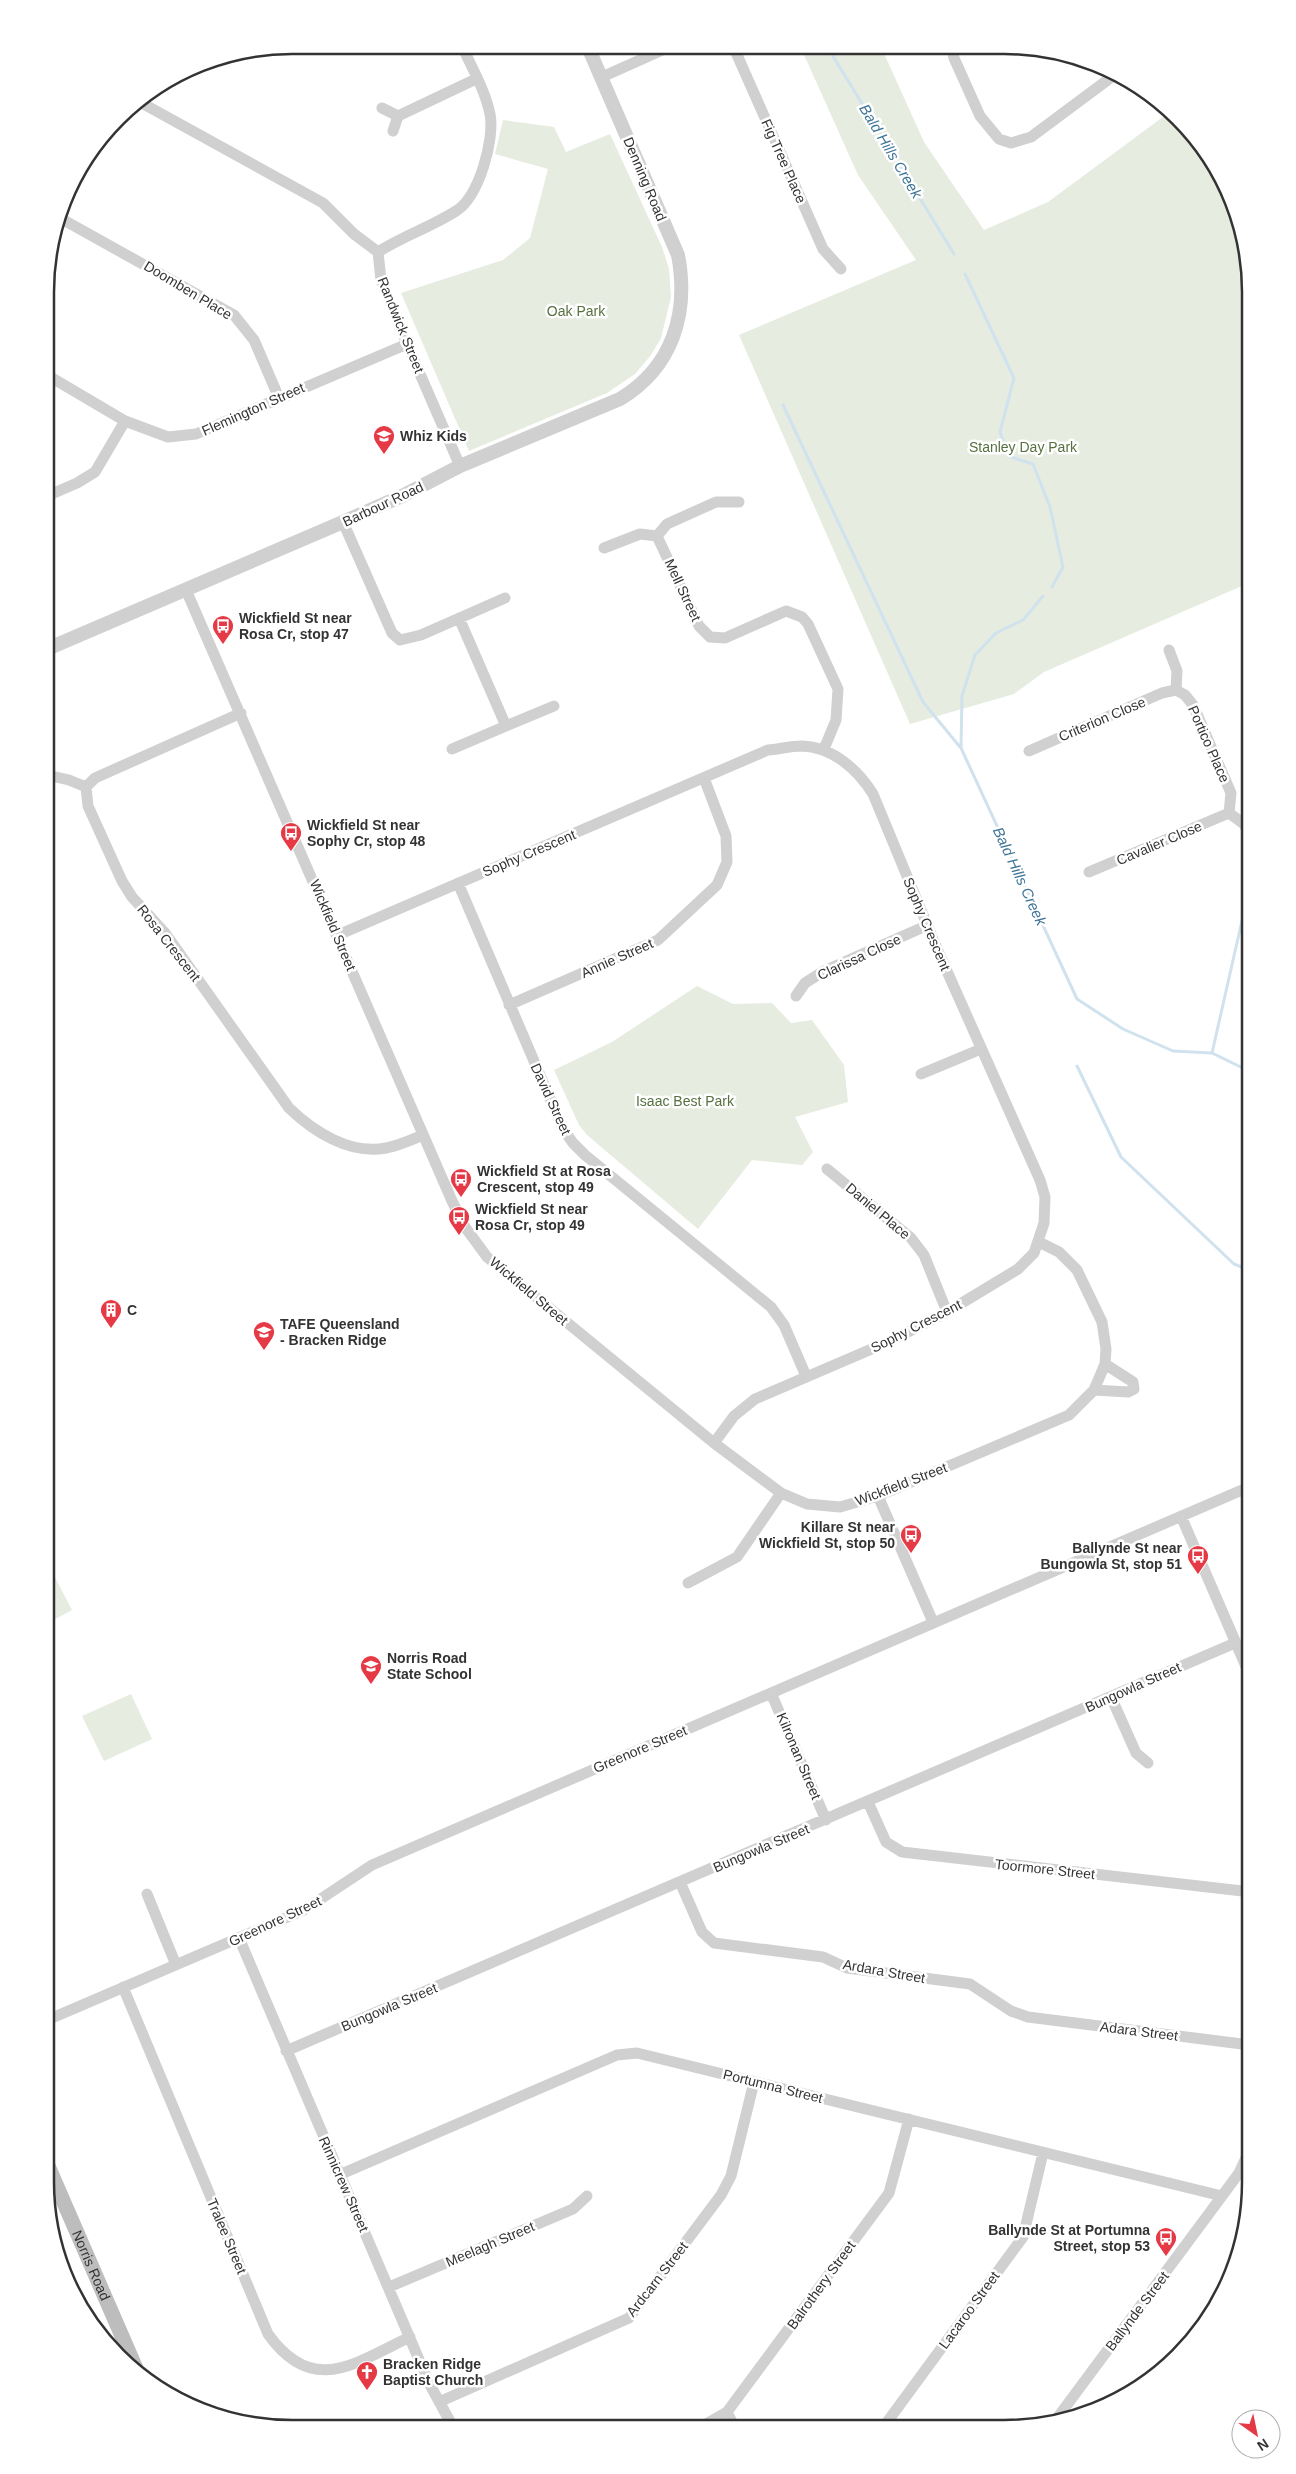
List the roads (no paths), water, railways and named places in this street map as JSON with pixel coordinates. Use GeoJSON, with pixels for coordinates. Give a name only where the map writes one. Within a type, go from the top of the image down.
{"type":"FeatureCollection","features":[{"type":"Feature","properties":{"kind":"main road","name":"Norris Road"},"geometry":{"type":"LineString","coordinates":[[54,2189],[131,2358]]}},
{"type":"Feature","properties":{"kind":"street"},"geometry":{"type":"LineString","coordinates":[[145,105],[323,202],[354,234],[378,252],[403,236],[456,211],[474,193],[479,180],[491,125],[486,99],[465,54]]}},
{"type":"Feature","properties":{"kind":"street","name":"Denning Road"},"geometry":{"type":"LineString","coordinates":[[591,54],[678,255],[683,280],[680,315]]}},
{"type":"Feature","properties":{"kind":"street"},"geometry":{"type":"LineString","coordinates":[[602,77],[653,54]]}},
{"type":"Feature","properties":{"kind":"street","name":"Fig Tree Place"},"geometry":{"type":"LineString","coordinates":[[737,54],[823,249],[841,269]]}},
{"type":"Feature","properties":{"kind":"street"},"geometry":{"type":"LineString","coordinates":[[953,54],[980,116],[999,139],[1011,144],[1031,137],[1110,78]]}},
{"type":"Feature","properties":{"kind":"street"},"geometry":{"type":"LineString","coordinates":[[393,131],[398,116],[476,79]]}},
{"type":"Feature","properties":{"kind":"street"},"geometry":{"type":"LineString","coordinates":[[382,108],[398,116]]}},
{"type":"Feature","properties":{"kind":"street","name":"Doomben Place"},"geometry":{"type":"LineString","coordinates":[[65,221],[234,315],[254,340],[279,398]]}},
{"type":"Feature","properties":{"kind":"street","name":"Randwick Street"},"geometry":{"type":"LineString","coordinates":[[378,252],[382,280],[406,344],[460,466]]}},
{"type":"Feature","properties":{"kind":"street","name":"Barbour Road"},"geometry":{"type":"LineString","coordinates":[[54,646],[343,522],[402,496],[460,466],[626,395],[642,383],[666,355],[680,315]]}},
{"type":"Feature","properties":{"kind":"street","name":"Flemington Street"},"geometry":{"type":"LineString","coordinates":[[54,379],[125,421],[168,436],[196,434],[406,344]]}},
{"type":"Feature","properties":{"kind":"street"},"geometry":{"type":"LineString","coordinates":[[54,493],[94,472],[125,421]]}},
{"type":"Feature","properties":{"kind":"street"},"geometry":{"type":"LineString","coordinates":[[604,548],[640,534],[656,536],[667,524],[716,502],[739,502]]}},
{"type":"Feature","properties":{"kind":"street"},"geometry":{"type":"LineString","coordinates":[[343,522],[392,633],[400,640],[421,635],[505,598]]}},
{"type":"Feature","properties":{"kind":"street","name":"Mell Street"},"geometry":{"type":"LineString","coordinates":[[656,536],[699,626],[710,637],[725,638],[786,611],[802,617],[808,624],[838,689],[836,720],[824,750]]}},
{"type":"Feature","properties":{"kind":"street","name":"Wickfield Street"},"geometry":{"type":"LineString","coordinates":[[186,590],[338,935],[423,1135],[465,1227],[488,1257],[714,1443],[781,1493],[806,1504],[840,1507],[878,1496],[1069,1415],[1094,1390],[1105,1364],[1106,1349],[1102,1322],[1077,1270],[1059,1252],[1039,1242]]}},
{"type":"Feature","properties":{"kind":"street"},"geometry":{"type":"LineString","coordinates":[[459,618],[506,726]]}},
{"type":"Feature","properties":{"kind":"street"},"geometry":{"type":"LineString","coordinates":[[1168,650],[1177,672],[1176,690]]}},
{"type":"Feature","properties":{"kind":"street","name":"Criterion Close"},"geometry":{"type":"LineString","coordinates":[[1029,751],[1162,693],[1176,690]]}},
{"type":"Feature","properties":{"kind":"street","name":"Portico Place"},"geometry":{"type":"LineString","coordinates":[[1176,690],[1185,694],[1193,705],[1231,793],[1229,813]]}},
{"type":"Feature","properties":{"kind":"street"},"geometry":{"type":"LineString","coordinates":[[452,749],[554,706]]}},
{"type":"Feature","properties":{"kind":"street"},"geometry":{"type":"LineString","coordinates":[[54,777],[69,780],[86,788],[95,778],[241,713]]}},
{"type":"Feature","properties":{"kind":"street","name":"Sophy Crescent"},"geometry":{"type":"LineString","coordinates":[[338,935],[768,750],[802,746],[824,750],[861,775],[873,794],[981,1049],[1040,1180],[1045,1197],[1045,1215],[1039,1242],[1034,1252],[1018,1269],[946,1312],[888,1342],[755,1399],[734,1416],[714,1443]]}},
{"type":"Feature","properties":{"kind":"street","name":"Annie Street"},"geometry":{"type":"LineString","coordinates":[[509,1005],[658,940],[717,885],[727,862],[726,836],[704,778]]}},
{"type":"Feature","properties":{"kind":"street","name":"Rosa Crescent"},"geometry":{"type":"LineString","coordinates":[[86,788],[88,806],[127,889],[165,933],[289,1108],[303,1121],[342,1144],[371,1149],[386,1148],[423,1135]]}},
{"type":"Feature","properties":{"kind":"street"},"geometry":{"type":"LineString","coordinates":[[1229,813],[1242,823]]}},
{"type":"Feature","properties":{"kind":"street","name":"Cavalier Close"},"geometry":{"type":"LineString","coordinates":[[1089,872],[1229,813]]}},
{"type":"Feature","properties":{"kind":"street","name":"David Street"},"geometry":{"type":"LineString","coordinates":[[458,883],[563,1129],[573,1143],[771,1307],[784,1325],[806,1376]]}},
{"type":"Feature","properties":{"kind":"street","name":"Clarissa Close"},"geometry":{"type":"LineString","coordinates":[[796,996],[805,983],[824,971],[928,925]]}},
{"type":"Feature","properties":{"kind":"street"},"geometry":{"type":"LineString","coordinates":[[921,1074],[981,1049]]}},
{"type":"Feature","properties":{"kind":"street","name":"Daniel Place"},"geometry":{"type":"LineString","coordinates":[[827,1168],[911,1238],[924,1255],[946,1312]]}},
{"type":"Feature","properties":{"kind":"street"},"geometry":{"type":"LineString","coordinates":[[1094,1390],[1128,1392],[1134,1389],[1133,1382],[1105,1364]]}},
{"type":"Feature","properties":{"kind":"street","name":"Greenore Street"},"geometry":{"type":"LineString","coordinates":[[54,2017],[304,1910],[372,1864],[1242,1490]]}},
{"type":"Feature","properties":{"kind":"street"},"geometry":{"type":"LineString","coordinates":[[688,1583],[737,1557],[781,1493]]}},
{"type":"Feature","properties":{"kind":"street"},"geometry":{"type":"LineString","coordinates":[[878,1496],[933,1622]]}},
{"type":"Feature","properties":{"kind":"street"},"geometry":{"type":"LineString","coordinates":[[1181,1516],[1242,1658]]}},
{"type":"Feature","properties":{"kind":"street","name":"Bungowla Street"},"geometry":{"type":"LineString","coordinates":[[286,2051],[1235,1643]]}},
{"type":"Feature","properties":{"kind":"street","name":"Kilronan Street"},"geometry":{"type":"LineString","coordinates":[[771,1693],[826,1820]]}},
{"type":"Feature","properties":{"kind":"street"},"geometry":{"type":"LineString","coordinates":[[1111,1696],[1136,1752],[1148,1763]]}},
{"type":"Feature","properties":{"kind":"street","name":"Toormore Street"},"geometry":{"type":"LineString","coordinates":[[868,1802],[886,1842],[902,1852],[1242,1891]]}},
{"type":"Feature","properties":{"kind":"street","name":"Ardara Street"},"geometry":{"type":"LineString","coordinates":[[680,1882],[702,1932],[714,1943],[823,1957],[846,1968],[970,1984],[1011,2011],[1028,2017]]}},
{"type":"Feature","properties":{"kind":"street"},"geometry":{"type":"LineString","coordinates":[[147,1894],[176,1965]]}},
{"type":"Feature","properties":{"kind":"street","name":"Rinnicrew Street"},"geometry":{"type":"LineString","coordinates":[[239,1938],[339,2175],[439,2402],[449,2420]]}},
{"type":"Feature","properties":{"kind":"street","name":"Tralee Street"},"geometry":{"type":"LineString","coordinates":[[122,1987],[268,2334],[280,2351],[300,2365],[322,2371],[344,2368],[410,2337]]}},
{"type":"Feature","properties":{"kind":"street","name":"Adara Street"},"geometry":{"type":"LineString","coordinates":[[1028,2017],[1242,2044]]}},
{"type":"Feature","properties":{"kind":"street","name":"Portumna Street"},"geometry":{"type":"LineString","coordinates":[[339,2175],[617,2055],[637,2054],[1222,2196]]}},
{"type":"Feature","properties":{"kind":"street","name":"Ardcarn Street"},"geometry":{"type":"LineString","coordinates":[[439,2402],[629,2318],[721,2195],[731,2176],[754,2082]]}},
{"type":"Feature","properties":{"kind":"street","name":"Balrothery Street"},"geometry":{"type":"LineString","coordinates":[[713,2420],[727,2412],[889,2193],[909,2119]]}},
{"type":"Feature","properties":{"kind":"street","name":"Lacaroo Street"},"geometry":{"type":"LineString","coordinates":[[889,2420],[1023,2237],[1043,2153]]}},
{"type":"Feature","properties":{"kind":"street","name":"Ballynde Street"},"geometry":{"type":"LineString","coordinates":[[1061,2413],[1239,2174],[1242,2167]]}},
{"type":"Feature","properties":{"kind":"street","name":"Meelagh Street"},"geometry":{"type":"LineString","coordinates":[[389,2287],[573,2209],[587,2196]]}},
{"type":"Feature","properties":{"kind":"street"},"geometry":{"type":"LineString","coordinates":[[727,2412],[731,2420]]}},
{"type":"Feature","properties":{"kind":"waterway","name":"Bald Hills Creek"},"geometry":{"type":"LineString","coordinates":[[832,54],[954,254]]}},
{"type":"Feature","properties":{"kind":"waterway","name":"Bald Hills Creek"},"geometry":{"type":"LineString","coordinates":[[965,274],[1014,378],[1000,432],[1008,456],[1033,464],[1050,507],[1063,567],[1052,587]]}},
{"type":"Feature","properties":{"kind":"waterway"},"geometry":{"type":"LineString","coordinates":[[783,405],[923,702],[960,747]]}},
{"type":"Feature","properties":{"kind":"waterway","name":"Bald Hills Creek"},"geometry":{"type":"LineString","coordinates":[[1043,596],[1023,620],[996,633],[975,655],[962,696],[961,748],[1077,999],[1123,1029],[1173,1051],[1212,1053],[1242,1068]]}},
{"type":"Feature","properties":{"kind":"waterway"},"geometry":{"type":"LineString","coordinates":[[1212,1053],[1242,921]]}},
{"type":"Feature","properties":{"kind":"waterway"},"geometry":{"type":"LineString","coordinates":[[1077,1066],[1121,1157],[1234,1264],[1242,1267]]}},
{"type":"Feature","properties":{"kind":"place","name":"Whiz Kids"},"geometry":{"type":"Point","coordinates":[384,455]}},
{"type":"Feature","properties":{"kind":"place","name":"Wickfield St near Rosa Cr, stop 47"},"geometry":{"type":"Point","coordinates":[223,645]}},
{"type":"Feature","properties":{"kind":"place","name":"Wickfield St near Sophy Cr, stop 48"},"geometry":{"type":"Point","coordinates":[291,852]}},
{"type":"Feature","properties":{"kind":"place","name":"Wickfield St at Rosa Crescent, stop 49"},"geometry":{"type":"Point","coordinates":[461,1198]}},
{"type":"Feature","properties":{"kind":"place","name":"Wickfield St near Rosa Cr, stop 49"},"geometry":{"type":"Point","coordinates":[459,1236]}},
{"type":"Feature","properties":{"kind":"place","name":"C"},"geometry":{"type":"Point","coordinates":[111,1329]}},
{"type":"Feature","properties":{"kind":"place","name":"TAFE Queensland - Bracken Ridge"},"geometry":{"type":"Point","coordinates":[264,1351]}},
{"type":"Feature","properties":{"kind":"place","name":"Killare St near Wickfield St, stop 50"},"geometry":{"type":"Point","coordinates":[911,1554]}},
{"type":"Feature","properties":{"kind":"place","name":"Ballynde St near Bungowla St, stop 51"},"geometry":{"type":"Point","coordinates":[1198,1575]}},
{"type":"Feature","properties":{"kind":"place","name":"Norris Road State School"},"geometry":{"type":"Point","coordinates":[371,1685]}},
{"type":"Feature","properties":{"kind":"place","name":"Ballynde St at Portumna Street, stop 53"},"geometry":{"type":"Point","coordinates":[1166,2257]}},
{"type":"Feature","properties":{"kind":"place","name":"Bracken Ridge Baptist Church"},"geometry":{"type":"Point","coordinates":[367,2391]}},
{"type":"Feature","properties":{"kind":"park label","name":"Oak Park"},"geometry":{"type":"Point","coordinates":[576,311]}},
{"type":"Feature","properties":{"kind":"park label","name":"Stanley Day Park"},"geometry":{"type":"Point","coordinates":[1023,447]}},
{"type":"Feature","properties":{"kind":"park label","name":"Isaac Best Park"},"geometry":{"type":"Point","coordinates":[685,1101]}}]}
